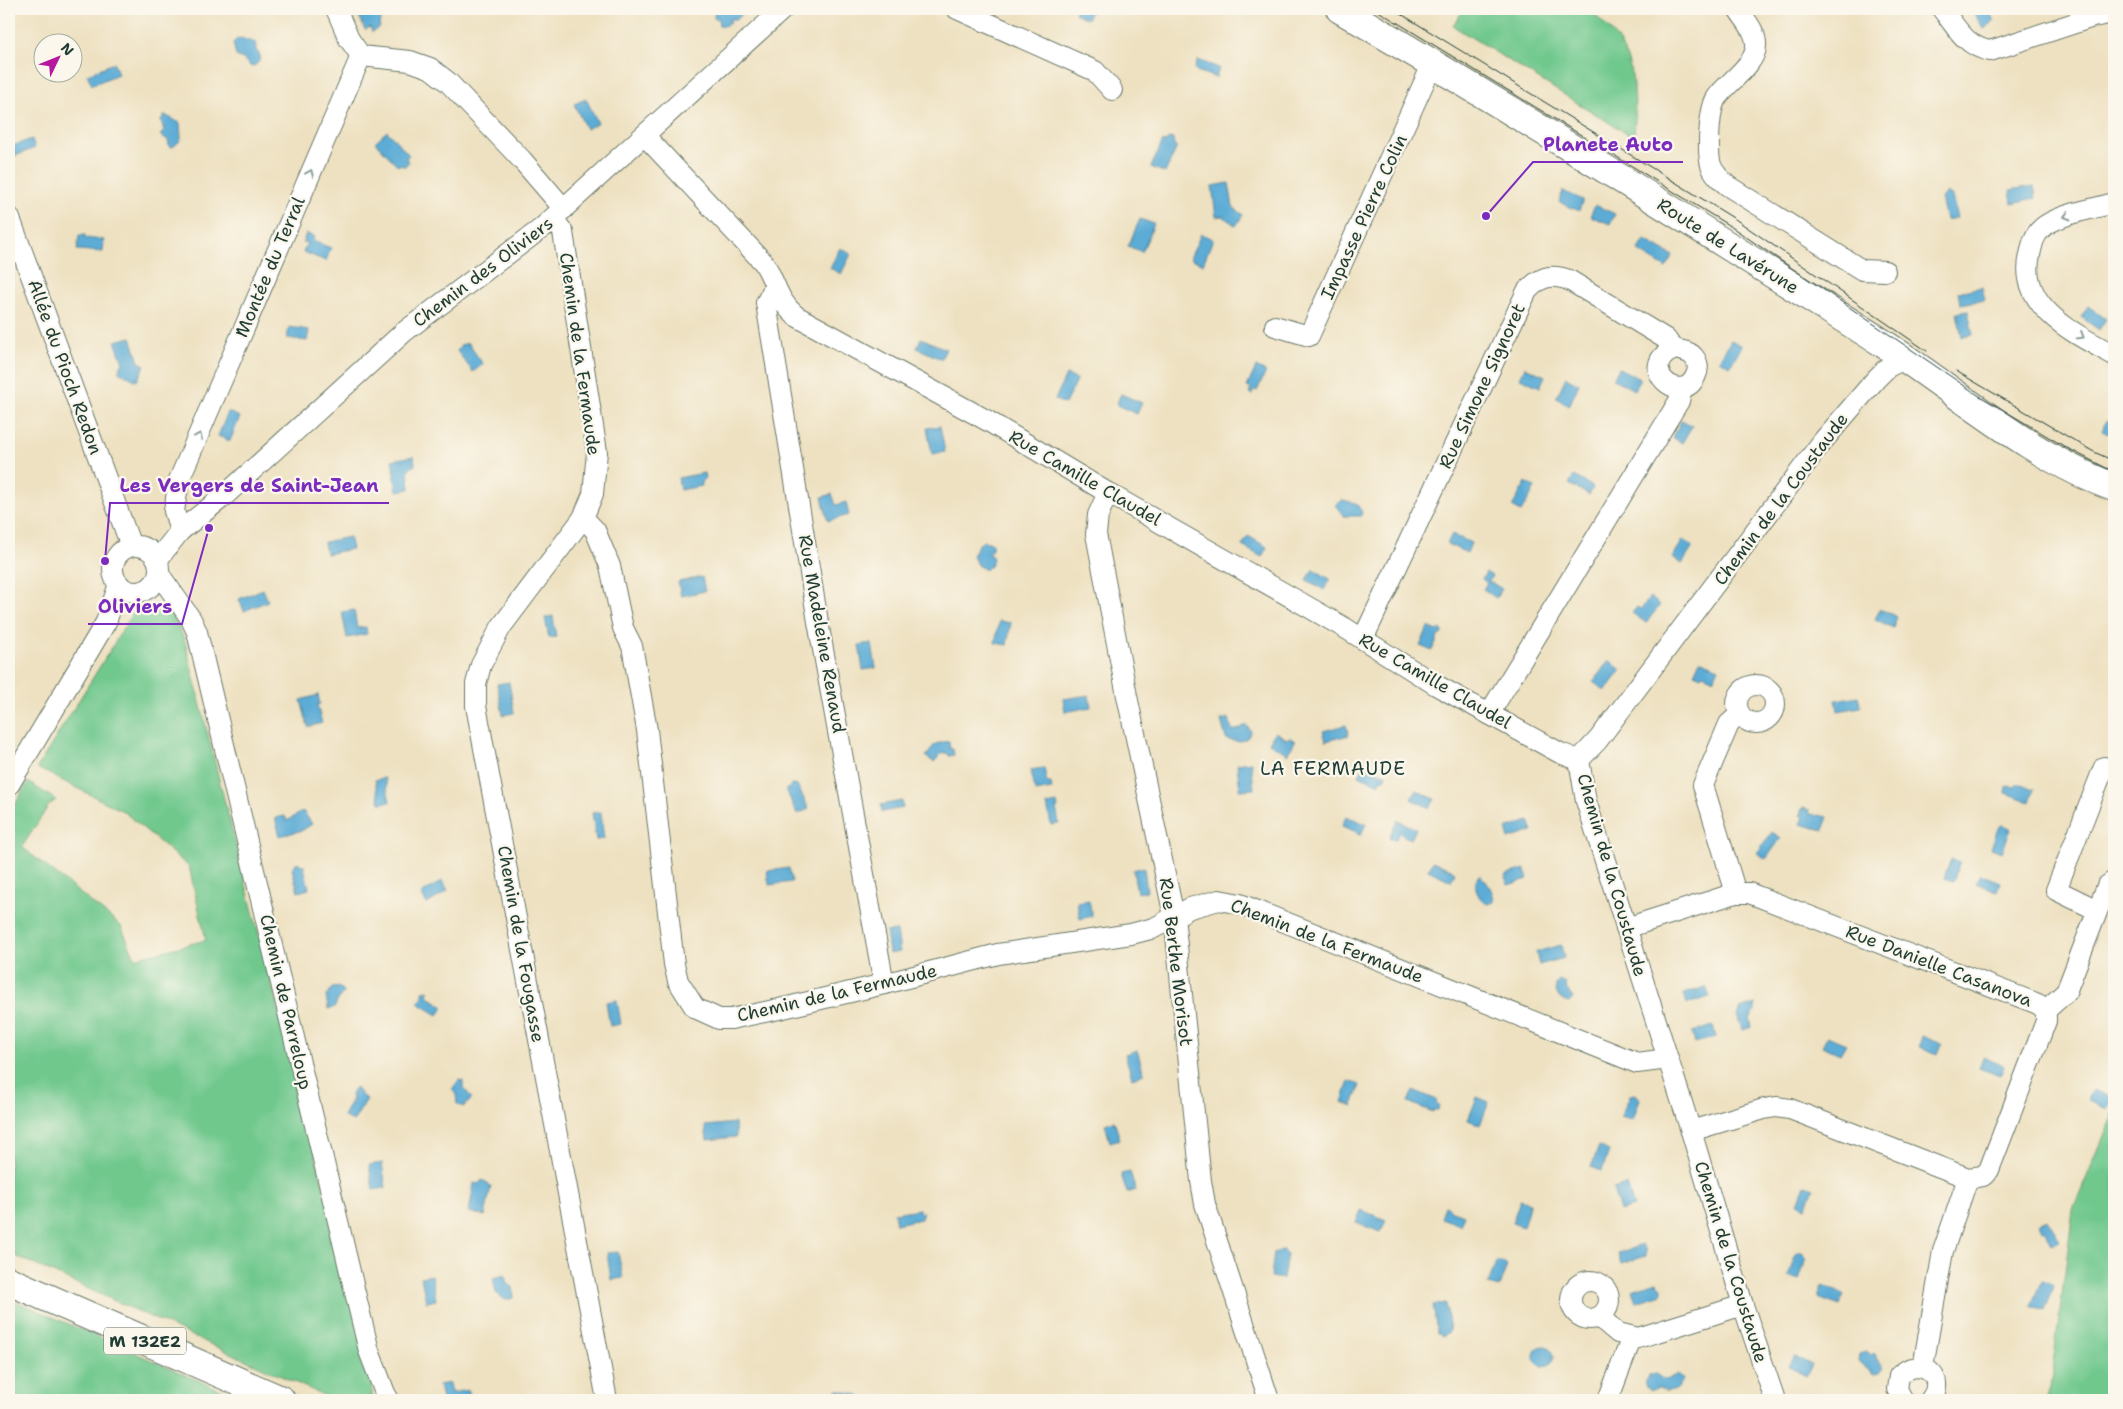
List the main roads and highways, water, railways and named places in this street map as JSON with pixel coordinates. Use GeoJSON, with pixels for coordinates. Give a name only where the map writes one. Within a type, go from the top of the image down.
{"type":"FeatureCollection","features":[{"type":"Feature","properties":{"kind":"main road","name":"Route de Lavérune"},"geometry":{"type":"LineString","coordinates":[[1340,9],[1647,195],[1903,356],[2018,436],[2070,467],[2114,487]]}},
{"type":"Feature","properties":{"kind":"main road","name":"M 132E2"},"geometry":{"type":"LineString","coordinates":[[9,1282],[281,1400]]}},
{"type":"Feature","properties":{"kind":"water"},"geometry":{"type":"Polygon","coordinates":[[[356,9],[375,9],[381,21],[379,23],[380,27],[372,32],[370,27],[365,30],[356,9]]]}},
{"type":"Feature","properties":{"kind":"water"},"geometry":{"type":"Polygon","coordinates":[[[715,9],[743,9],[737,19],[730,19],[729,24],[723,26],[719,25],[718,19],[714,18],[715,9]]]}},
{"type":"Feature","properties":{"kind":"water"},"geometry":{"type":"Polygon","coordinates":[[[1077,9],[1092,9],[1087,19],[1075,13],[1077,9]]]}},
{"type":"Feature","properties":{"kind":"water"},"geometry":{"type":"Polygon","coordinates":[[[1971,9],[1987,9],[1995,21],[1984,29],[1971,9]]]}},
{"type":"Feature","properties":{"kind":"water"},"geometry":{"type":"Polygon","coordinates":[[[241,38],[256,43],[256,50],[260,57],[258,62],[251,67],[243,59],[236,56],[233,43],[241,38]]]}},
{"type":"Feature","properties":{"kind":"water"},"geometry":{"type":"Polygon","coordinates":[[[1198,60],[1219,68],[1216,78],[1194,70],[1198,60]]]}},
{"type":"Feature","properties":{"kind":"water"},"geometry":{"type":"Polygon","coordinates":[[[114,63],[118,74],[92,85],[87,74],[114,63]]]}},
{"type":"Feature","properties":{"kind":"water"},"geometry":{"type":"Polygon","coordinates":[[[586,99],[598,123],[586,129],[574,104],[586,99]]]}},
{"type":"Feature","properties":{"kind":"water"},"geometry":{"type":"Polygon","coordinates":[[[165,115],[180,123],[181,138],[173,147],[169,146],[168,140],[160,135],[164,131],[161,120],[165,115]]]}},
{"type":"Feature","properties":{"kind":"water"},"geometry":{"type":"Polygon","coordinates":[[[387,131],[409,155],[406,158],[409,162],[404,167],[401,164],[398,166],[375,142],[387,131]]]}},
{"type":"Feature","properties":{"kind":"water"},"geometry":{"type":"Polygon","coordinates":[[[1169,138],[1173,139],[1174,146],[1177,147],[1165,173],[1151,167],[1163,141],[1166,142],[1169,138]]]}},
{"type":"Feature","properties":{"kind":"water"},"geometry":{"type":"Polygon","coordinates":[[[32,139],[35,148],[15,156],[12,146],[32,139]]]}},
{"type":"Feature","properties":{"kind":"water"},"geometry":{"type":"Polygon","coordinates":[[[1229,183],[1233,207],[1243,215],[1236,226],[1223,216],[1216,217],[1212,186],[1229,183]]]}},
{"type":"Feature","properties":{"kind":"water"},"geometry":{"type":"Polygon","coordinates":[[[2034,186],[2036,198],[2012,203],[2010,190],[2034,186]]]}},
{"type":"Feature","properties":{"kind":"water"},"geometry":{"type":"Polygon","coordinates":[[[1563,191],[1583,200],[1579,211],[1559,202],[1563,191]]]}},
{"type":"Feature","properties":{"kind":"water"},"geometry":{"type":"Polygon","coordinates":[[[1946,193],[1952,196],[1957,218],[1946,220],[1941,198],[1946,193]]]}},
{"type":"Feature","properties":{"kind":"water"},"geometry":{"type":"Polygon","coordinates":[[[1595,205],[1615,214],[1610,224],[1590,216],[1595,205]]]}},
{"type":"Feature","properties":{"kind":"water"},"geometry":{"type":"Polygon","coordinates":[[[1140,219],[1154,224],[1142,252],[1128,246],[1140,219]]]}},
{"type":"Feature","properties":{"kind":"water"},"geometry":{"type":"Polygon","coordinates":[[[306,233],[314,237],[313,241],[331,248],[326,261],[303,252],[307,243],[303,242],[306,233]]]}},
{"type":"Feature","properties":{"kind":"water"},"geometry":{"type":"Polygon","coordinates":[[[1201,234],[1213,239],[1203,264],[1190,258],[1201,234]]]}},
{"type":"Feature","properties":{"kind":"water"},"geometry":{"type":"Polygon","coordinates":[[[79,235],[85,235],[85,238],[104,240],[103,252],[77,250],[79,235]]]}},
{"type":"Feature","properties":{"kind":"water"},"geometry":{"type":"Polygon","coordinates":[[[1645,240],[1673,256],[1666,268],[1638,251],[1645,240]]]}},
{"type":"Feature","properties":{"kind":"water"},"geometry":{"type":"Polygon","coordinates":[[[840,248],[851,254],[841,274],[830,268],[840,248]]]}},
{"type":"Feature","properties":{"kind":"water"},"geometry":{"type":"Polygon","coordinates":[[[1982,287],[1985,300],[1960,304],[1958,292],[1982,287]]]}},
{"type":"Feature","properties":{"kind":"water"},"geometry":{"type":"Polygon","coordinates":[[[2088,306],[2106,319],[2099,330],[2081,317],[2088,306]]]}},
{"type":"Feature","properties":{"kind":"water"},"geometry":{"type":"Polygon","coordinates":[[[1968,311],[1973,335],[1962,337],[1957,313],[1968,311]]]}},
{"type":"Feature","properties":{"kind":"water"},"geometry":{"type":"Polygon","coordinates":[[[289,327],[309,330],[307,341],[287,338],[289,327]]]}},
{"type":"Feature","properties":{"kind":"water"},"geometry":{"type":"Polygon","coordinates":[[[131,337],[139,362],[145,365],[137,381],[118,371],[123,363],[115,341],[131,337]]]}},
{"type":"Feature","properties":{"kind":"water"},"geometry":{"type":"Polygon","coordinates":[[[921,338],[946,349],[941,359],[917,348],[921,338]]]}},
{"type":"Feature","properties":{"kind":"water"},"geometry":{"type":"Polygon","coordinates":[[[1731,340],[1742,346],[1730,366],[1719,360],[1731,340]]]}},
{"type":"Feature","properties":{"kind":"water"},"geometry":{"type":"Polygon","coordinates":[[[468,343],[483,364],[473,372],[457,351],[461,345],[468,343]]]}},
{"type":"Feature","properties":{"kind":"water"},"geometry":{"type":"Polygon","coordinates":[[[1256,367],[1266,372],[1257,391],[1254,390],[1252,395],[1249,393],[1251,389],[1247,387],[1256,367]]]}},
{"type":"Feature","properties":{"kind":"water"},"geometry":{"type":"Polygon","coordinates":[[[1525,367],[1545,376],[1540,387],[1520,378],[1525,367]]]}},
{"type":"Feature","properties":{"kind":"water"},"geometry":{"type":"Polygon","coordinates":[[[1619,368],[1640,379],[1634,390],[1613,379],[1619,368]]]}},
{"type":"Feature","properties":{"kind":"water"},"geometry":{"type":"Polygon","coordinates":[[[1066,375],[1077,379],[1065,404],[1055,400],[1066,375]]]}},
{"type":"Feature","properties":{"kind":"water"},"geometry":{"type":"Polygon","coordinates":[[[1566,377],[1579,384],[1569,406],[1556,398],[1566,377]]]}},
{"type":"Feature","properties":{"kind":"water"},"geometry":{"type":"Polygon","coordinates":[[[1121,394],[1142,403],[1137,414],[1116,405],[1121,394]]]}},
{"type":"Feature","properties":{"kind":"water"},"geometry":{"type":"Polygon","coordinates":[[[228,412],[240,417],[230,441],[218,436],[228,412]]]}},
{"type":"Feature","properties":{"kind":"water"},"geometry":{"type":"Polygon","coordinates":[[[1682,420],[1692,426],[1682,443],[1672,437],[1682,420]]]}},
{"type":"Feature","properties":{"kind":"water"},"geometry":{"type":"Polygon","coordinates":[[[2106,421],[2114,425],[2114,436],[2102,431],[2106,421]]]}},
{"type":"Feature","properties":{"kind":"water"},"geometry":{"type":"Polygon","coordinates":[[[940,426],[945,452],[932,454],[927,428],[940,426]]]}},
{"type":"Feature","properties":{"kind":"water"},"geometry":{"type":"Polygon","coordinates":[[[414,456],[415,465],[408,470],[410,489],[397,491],[392,460],[414,456]]]}},
{"type":"Feature","properties":{"kind":"water"},"geometry":{"type":"Polygon","coordinates":[[[704,473],[705,478],[701,482],[702,486],[680,490],[678,478],[704,473]]]}},
{"type":"Feature","properties":{"kind":"water"},"geometry":{"type":"Polygon","coordinates":[[[1574,476],[1593,487],[1589,495],[1569,484],[1574,476]]]}},
{"type":"Feature","properties":{"kind":"water"},"geometry":{"type":"Polygon","coordinates":[[[1526,482],[1535,488],[1521,512],[1512,507],[1526,482]]]}},
{"type":"Feature","properties":{"kind":"water"},"geometry":{"type":"Polygon","coordinates":[[[832,494],[836,505],[846,502],[849,515],[828,521],[822,497],[832,494]]]}},
{"type":"Feature","properties":{"kind":"water"},"geometry":{"type":"Polygon","coordinates":[[[1342,500],[1356,503],[1362,512],[1361,516],[1344,516],[1335,505],[1342,500]]]}},
{"type":"Feature","properties":{"kind":"water"},"geometry":{"type":"Polygon","coordinates":[[[1452,534],[1471,543],[1467,553],[1447,544],[1452,534]]]}},
{"type":"Feature","properties":{"kind":"water"},"geometry":{"type":"Polygon","coordinates":[[[1248,536],[1267,547],[1262,557],[1242,546],[1248,536]]]}},
{"type":"Feature","properties":{"kind":"water"},"geometry":{"type":"Polygon","coordinates":[[[349,537],[352,549],[326,554],[324,542],[349,537]]]}},
{"type":"Feature","properties":{"kind":"water"},"geometry":{"type":"Polygon","coordinates":[[[1683,540],[1693,547],[1682,564],[1672,558],[1683,540]]]}},
{"type":"Feature","properties":{"kind":"water"},"geometry":{"type":"Polygon","coordinates":[[[984,541],[992,543],[992,549],[989,553],[993,558],[991,565],[986,570],[977,565],[973,556],[978,545],[984,541]]]}},
{"type":"Feature","properties":{"kind":"water"},"geometry":{"type":"Polygon","coordinates":[[[1313,569],[1330,579],[1324,590],[1307,580],[1313,569]]]}},
{"type":"Feature","properties":{"kind":"water"},"geometry":{"type":"Polygon","coordinates":[[[1486,572],[1492,576],[1489,581],[1502,589],[1496,598],[1483,589],[1487,583],[1482,579],[1486,572]]]}},
{"type":"Feature","properties":{"kind":"water"},"geometry":{"type":"Polygon","coordinates":[[[702,577],[705,591],[681,596],[678,582],[702,577]]]}},
{"type":"Feature","properties":{"kind":"water"},"geometry":{"type":"Polygon","coordinates":[[[263,589],[268,601],[244,611],[239,599],[263,589]]]}},
{"type":"Feature","properties":{"kind":"water"},"geometry":{"type":"Polygon","coordinates":[[[1650,597],[1660,605],[1646,623],[1632,613],[1637,607],[1641,609],[1650,597]]]}},
{"type":"Feature","properties":{"kind":"water"},"geometry":{"type":"Polygon","coordinates":[[[1880,609],[1897,617],[1893,628],[1875,619],[1880,609]]]}},
{"type":"Feature","properties":{"kind":"water"},"geometry":{"type":"Polygon","coordinates":[[[354,610],[357,628],[366,627],[367,634],[347,638],[342,612],[354,610]]]}},
{"type":"Feature","properties":{"kind":"water"},"geometry":{"type":"Polygon","coordinates":[[[553,616],[556,637],[549,638],[545,618],[553,616]]]}},
{"type":"Feature","properties":{"kind":"water"},"geometry":{"type":"Polygon","coordinates":[[[999,621],[1011,623],[1007,645],[995,643],[999,621]]]}},
{"type":"Feature","properties":{"kind":"water"},"geometry":{"type":"Polygon","coordinates":[[[1428,627],[1443,631],[1439,635],[1432,651],[1420,646],[1428,627]]]}},
{"type":"Feature","properties":{"kind":"water"},"geometry":{"type":"Polygon","coordinates":[[[872,643],[876,668],[863,670],[859,645],[872,643]]]}},
{"type":"Feature","properties":{"kind":"water"},"geometry":{"type":"Polygon","coordinates":[[[1609,660],[1621,670],[1605,691],[1593,682],[1609,660]]]}},
{"type":"Feature","properties":{"kind":"water"},"geometry":{"type":"Polygon","coordinates":[[[1700,660],[1719,668],[1714,679],[1703,674],[1701,676],[1694,673],[1700,660]]]}},
{"type":"Feature","properties":{"kind":"water"},"geometry":{"type":"Polygon","coordinates":[[[509,682],[514,713],[503,715],[497,684],[509,682]]]}},
{"type":"Feature","properties":{"kind":"water"},"geometry":{"type":"Polygon","coordinates":[[[318,695],[320,704],[317,705],[322,723],[308,727],[301,700],[318,695]]]}},
{"type":"Feature","properties":{"kind":"water"},"geometry":{"type":"Polygon","coordinates":[[[1089,695],[1091,707],[1065,712],[1063,699],[1089,695]]]}},
{"type":"Feature","properties":{"kind":"water"},"geometry":{"type":"Polygon","coordinates":[[[1858,696],[1861,707],[1838,711],[1836,700],[1858,696]]]}},
{"type":"Feature","properties":{"kind":"water"},"geometry":{"type":"Polygon","coordinates":[[[1229,718],[1232,730],[1247,726],[1251,731],[1250,735],[1242,741],[1226,739],[1221,720],[1229,718]]]}},
{"type":"Feature","properties":{"kind":"water"},"geometry":{"type":"Polygon","coordinates":[[[1346,725],[1349,735],[1326,741],[1323,731],[1346,725]]]}},
{"type":"Feature","properties":{"kind":"water"},"geometry":{"type":"Polygon","coordinates":[[[1275,732],[1295,741],[1288,754],[1269,743],[1275,732]]]}},
{"type":"Feature","properties":{"kind":"water"},"geometry":{"type":"Polygon","coordinates":[[[949,741],[950,749],[953,749],[954,755],[949,756],[948,753],[941,754],[934,762],[926,757],[935,744],[949,741]]]}},
{"type":"Feature","properties":{"kind":"water"},"geometry":{"type":"Polygon","coordinates":[[[1251,762],[1254,789],[1240,790],[1237,764],[1251,762]]]}},
{"type":"Feature","properties":{"kind":"water"},"geometry":{"type":"Polygon","coordinates":[[[1364,766],[1386,775],[1379,784],[1359,775],[1364,766]]]}},
{"type":"Feature","properties":{"kind":"water"},"geometry":{"type":"Polygon","coordinates":[[[1044,768],[1047,783],[1051,783],[1052,789],[1035,792],[1031,770],[1044,768]]]}},
{"type":"Feature","properties":{"kind":"water"},"geometry":{"type":"Polygon","coordinates":[[[385,778],[390,802],[380,803],[375,780],[385,778]]]}},
{"type":"Feature","properties":{"kind":"water"},"geometry":{"type":"Polygon","coordinates":[[[792,784],[797,785],[809,809],[797,814],[786,790],[792,784]]]}},
{"type":"Feature","properties":{"kind":"water"},"geometry":{"type":"Polygon","coordinates":[[[2019,784],[2034,789],[2030,802],[2006,793],[2007,786],[2014,787],[2019,784]]]}},
{"type":"Feature","properties":{"kind":"water"},"geometry":{"type":"Polygon","coordinates":[[[1416,790],[1435,799],[1430,808],[1411,799],[1416,790]]]}},
{"type":"Feature","properties":{"kind":"water"},"geometry":{"type":"Polygon","coordinates":[[[902,801],[903,808],[882,812],[881,805],[902,801]]]}},
{"type":"Feature","properties":{"kind":"water"},"geometry":{"type":"Polygon","coordinates":[[[1057,803],[1059,823],[1051,825],[1047,805],[1057,803]]]}},
{"type":"Feature","properties":{"kind":"water"},"geometry":{"type":"Polygon","coordinates":[[[1802,808],[1810,810],[1809,813],[1811,814],[1828,817],[1823,830],[1800,824],[1803,817],[1800,815],[1802,808]]]}},
{"type":"Feature","properties":{"kind":"water"},"geometry":{"type":"Polygon","coordinates":[[[303,811],[312,824],[303,830],[280,836],[275,818],[285,816],[287,821],[303,811]]]}},
{"type":"Feature","properties":{"kind":"water"},"geometry":{"type":"Polygon","coordinates":[[[601,812],[604,839],[596,840],[592,813],[601,812]]]}},
{"type":"Feature","properties":{"kind":"water"},"geometry":{"type":"Polygon","coordinates":[[[1346,816],[1366,824],[1361,835],[1342,826],[1346,816]]]}},
{"type":"Feature","properties":{"kind":"water"},"geometry":{"type":"Polygon","coordinates":[[[1398,820],[1416,829],[1411,839],[1400,832],[1395,840],[1389,837],[1398,820]]]}},
{"type":"Feature","properties":{"kind":"water"},"geometry":{"type":"Polygon","coordinates":[[[1529,821],[1533,831],[1509,839],[1506,829],[1529,821]]]}},
{"type":"Feature","properties":{"kind":"water"},"geometry":{"type":"Polygon","coordinates":[[[2002,825],[2011,828],[2002,852],[1991,848],[1998,828],[2002,825]]]}},
{"type":"Feature","properties":{"kind":"water"},"geometry":{"type":"Polygon","coordinates":[[[1772,832],[1781,838],[1766,859],[1757,853],[1772,832]]]}},
{"type":"Feature","properties":{"kind":"water"},"geometry":{"type":"Polygon","coordinates":[[[1951,859],[1960,862],[1953,881],[1944,878],[1951,859]]]}},
{"type":"Feature","properties":{"kind":"water"},"geometry":{"type":"Polygon","coordinates":[[[1433,861],[1455,872],[1451,881],[1428,870],[1433,861]]]}},
{"type":"Feature","properties":{"kind":"water"},"geometry":{"type":"Polygon","coordinates":[[[297,862],[304,866],[309,889],[298,892],[292,868],[297,862]]]}},
{"type":"Feature","properties":{"kind":"water"},"geometry":{"type":"Polygon","coordinates":[[[1144,867],[1147,891],[1137,893],[1133,870],[1144,867]]]}},
{"type":"Feature","properties":{"kind":"water"},"geometry":{"type":"Polygon","coordinates":[[[789,868],[792,882],[769,885],[767,871],[789,868]]]}},
{"type":"Feature","properties":{"kind":"water"},"geometry":{"type":"Polygon","coordinates":[[[1525,869],[1528,879],[1508,885],[1505,875],[1525,869]]]}},
{"type":"Feature","properties":{"kind":"water"},"geometry":{"type":"Polygon","coordinates":[[[1980,874],[2000,882],[1997,891],[1976,883],[1980,874]]]}},
{"type":"Feature","properties":{"kind":"water"},"geometry":{"type":"Polygon","coordinates":[[[1479,875],[1490,887],[1494,902],[1488,904],[1478,895],[1476,883],[1479,875]]]}},
{"type":"Feature","properties":{"kind":"water"},"geometry":{"type":"Polygon","coordinates":[[[442,881],[448,891],[427,904],[421,894],[442,881]]]}},
{"type":"Feature","properties":{"kind":"water"},"geometry":{"type":"Polygon","coordinates":[[[1089,900],[1092,916],[1080,919],[1077,902],[1089,900]]]}},
{"type":"Feature","properties":{"kind":"water"},"geometry":{"type":"Polygon","coordinates":[[[897,931],[900,952],[889,954],[886,932],[897,931]]]}},
{"type":"Feature","properties":{"kind":"water"},"geometry":{"type":"Polygon","coordinates":[[[1561,945],[1564,958],[1539,965],[1536,952],[1561,945]]]}},
{"type":"Feature","properties":{"kind":"water"},"geometry":{"type":"Polygon","coordinates":[[[1559,980],[1565,983],[1567,990],[1573,997],[1569,1003],[1560,999],[1557,994],[1556,984],[1559,980]]]}},
{"type":"Feature","properties":{"kind":"water"},"geometry":{"type":"Polygon","coordinates":[[[338,987],[343,990],[343,994],[337,1000],[335,1007],[328,1009],[326,996],[332,988],[338,987]]]}},
{"type":"Feature","properties":{"kind":"water"},"geometry":{"type":"Polygon","coordinates":[[[1706,987],[1710,997],[1687,1004],[1684,994],[1706,987]]]}},
{"type":"Feature","properties":{"kind":"water"},"geometry":{"type":"Polygon","coordinates":[[[428,990],[429,997],[444,1007],[438,1015],[418,1003],[423,996],[423,991],[428,990]]]}},
{"type":"Feature","properties":{"kind":"water"},"geometry":{"type":"Polygon","coordinates":[[[617,1000],[621,1024],[610,1026],[606,1002],[617,1000]]]}},
{"type":"Feature","properties":{"kind":"water"},"geometry":{"type":"Polygon","coordinates":[[[1755,1004],[1755,1011],[1750,1019],[1752,1027],[1742,1030],[1737,1015],[1740,1009],[1755,1004]]]}},
{"type":"Feature","properties":{"kind":"water"},"geometry":{"type":"Polygon","coordinates":[[[1713,1026],[1716,1037],[1695,1043],[1692,1032],[1713,1026]]]}},
{"type":"Feature","properties":{"kind":"water"},"geometry":{"type":"Polygon","coordinates":[[[1827,1036],[1846,1044],[1840,1054],[1822,1046],[1827,1036]]]}},
{"type":"Feature","properties":{"kind":"water"},"geometry":{"type":"Polygon","coordinates":[[[1922,1036],[1942,1044],[1938,1054],[1919,1047],[1922,1036]]]}},
{"type":"Feature","properties":{"kind":"water"},"geometry":{"type":"Polygon","coordinates":[[[1137,1050],[1144,1074],[1132,1078],[1125,1054],[1137,1050]]]}},
{"type":"Feature","properties":{"kind":"water"},"geometry":{"type":"Polygon","coordinates":[[[1983,1057],[2004,1066],[2000,1076],[1979,1068],[1983,1057]]]}},
{"type":"Feature","properties":{"kind":"water"},"geometry":{"type":"Polygon","coordinates":[[[459,1080],[463,1081],[463,1086],[472,1099],[463,1107],[457,1104],[456,1094],[452,1090],[459,1080]]]}},
{"type":"Feature","properties":{"kind":"water"},"geometry":{"type":"Polygon","coordinates":[[[1349,1081],[1360,1085],[1353,1106],[1342,1102],[1349,1081]]]}},
{"type":"Feature","properties":{"kind":"water"},"geometry":{"type":"Polygon","coordinates":[[[355,1087],[367,1099],[353,1122],[343,1116],[352,1099],[351,1095],[355,1087]]]}},
{"type":"Feature","properties":{"kind":"water"},"geometry":{"type":"Polygon","coordinates":[[[1413,1090],[1437,1100],[1438,1110],[1433,1110],[1433,1112],[1408,1102],[1413,1090]]]}},
{"type":"Feature","properties":{"kind":"water"},"geometry":{"type":"Polygon","coordinates":[[[2093,1090],[2113,1098],[2108,1109],[2088,1101],[2088,1097],[2093,1090]]]}},
{"type":"Feature","properties":{"kind":"water"},"geometry":{"type":"Polygon","coordinates":[[[1636,1094],[1640,1099],[1633,1120],[1621,1116],[1630,1095],[1636,1094]]]}},
{"type":"Feature","properties":{"kind":"water"},"geometry":{"type":"Polygon","coordinates":[[[1477,1097],[1489,1102],[1480,1125],[1468,1120],[1477,1097]]]}},
{"type":"Feature","properties":{"kind":"water"},"geometry":{"type":"Polygon","coordinates":[[[1114,1121],[1120,1139],[1110,1142],[1105,1124],[1114,1121]]]}},
{"type":"Feature","properties":{"kind":"water"},"geometry":{"type":"Polygon","coordinates":[[[735,1123],[736,1137],[707,1140],[705,1126],[735,1123]]]}},
{"type":"Feature","properties":{"kind":"water"},"geometry":{"type":"Polygon","coordinates":[[[1599,1146],[1609,1151],[1602,1171],[1591,1167],[1599,1146]]]}},
{"type":"Feature","properties":{"kind":"water"},"geometry":{"type":"Polygon","coordinates":[[[382,1163],[386,1188],[373,1190],[369,1165],[382,1163]]]}},
{"type":"Feature","properties":{"kind":"water"},"geometry":{"type":"Polygon","coordinates":[[[1130,1172],[1136,1190],[1127,1193],[1121,1174],[1130,1172]]]}},
{"type":"Feature","properties":{"kind":"water"},"geometry":{"type":"Polygon","coordinates":[[[482,1180],[491,1187],[485,1216],[469,1212],[474,1183],[478,1184],[482,1180]]]}},
{"type":"Feature","properties":{"kind":"water"},"geometry":{"type":"Polygon","coordinates":[[[1627,1185],[1634,1207],[1620,1211],[1613,1189],[1627,1185]]]}},
{"type":"Feature","properties":{"kind":"water"},"geometry":{"type":"Polygon","coordinates":[[[1805,1185],[1814,1188],[1806,1207],[1798,1203],[1805,1185]]]}},
{"type":"Feature","properties":{"kind":"water"},"geometry":{"type":"Polygon","coordinates":[[[1520,1200],[1530,1203],[1523,1227],[1512,1223],[1520,1200]]]}},
{"type":"Feature","properties":{"kind":"water"},"geometry":{"type":"Polygon","coordinates":[[[1445,1206],[1449,1207],[1449,1210],[1464,1215],[1460,1225],[1441,1218],[1445,1206]]]}},
{"type":"Feature","properties":{"kind":"water"},"geometry":{"type":"Polygon","coordinates":[[[919,1209],[920,1213],[923,1212],[921,1219],[896,1224],[894,1213],[919,1209]]]}},
{"type":"Feature","properties":{"kind":"water"},"geometry":{"type":"Polygon","coordinates":[[[1361,1210],[1386,1220],[1381,1232],[1356,1223],[1361,1210]]]}},
{"type":"Feature","properties":{"kind":"water"},"geometry":{"type":"Polygon","coordinates":[[[2047,1219],[2060,1240],[2052,1245],[2045,1229],[2042,1230],[2039,1223],[2047,1219]]]}},
{"type":"Feature","properties":{"kind":"water"},"geometry":{"type":"Polygon","coordinates":[[[1642,1245],[1646,1250],[1646,1256],[1621,1264],[1618,1253],[1642,1245]]]}},
{"type":"Feature","properties":{"kind":"water"},"geometry":{"type":"Polygon","coordinates":[[[1280,1250],[1287,1254],[1283,1279],[1271,1277],[1274,1252],[1277,1253],[1280,1250]]]}},
{"type":"Feature","properties":{"kind":"water"},"geometry":{"type":"Polygon","coordinates":[[[618,1252],[623,1278],[611,1280],[607,1253],[618,1252]]]}},
{"type":"Feature","properties":{"kind":"water"},"geometry":{"type":"Polygon","coordinates":[[[1801,1252],[1807,1258],[1799,1280],[1788,1276],[1796,1254],[1801,1252]]]}},
{"type":"Feature","properties":{"kind":"water"},"geometry":{"type":"Polygon","coordinates":[[[1496,1262],[1502,1262],[1507,1266],[1499,1287],[1488,1284],[1496,1262]]]}},
{"type":"Feature","properties":{"kind":"water"},"geometry":{"type":"Polygon","coordinates":[[[432,1275],[436,1300],[426,1302],[421,1277],[432,1275]]]}},
{"type":"Feature","properties":{"kind":"water"},"geometry":{"type":"Polygon","coordinates":[[[505,1275],[507,1284],[513,1287],[514,1298],[504,1300],[496,1293],[493,1278],[505,1275]]]}},
{"type":"Feature","properties":{"kind":"water"},"geometry":{"type":"Polygon","coordinates":[[[2042,1281],[2054,1286],[2045,1311],[2032,1306],[2042,1281]]]}},
{"type":"Feature","properties":{"kind":"water"},"geometry":{"type":"Polygon","coordinates":[[[1657,1282],[1662,1287],[1662,1294],[1636,1302],[1632,1290],[1657,1282]]]}},
{"type":"Feature","properties":{"kind":"water"},"geometry":{"type":"Polygon","coordinates":[[[1822,1286],[1844,1294],[1840,1306],[1818,1298],[1822,1286]]]}},
{"type":"Feature","properties":{"kind":"water"},"geometry":{"type":"Polygon","coordinates":[[[1446,1303],[1450,1331],[1443,1336],[1437,1333],[1433,1305],[1446,1303]]]}},
{"type":"Feature","properties":{"kind":"water"},"geometry":{"type":"Polygon","coordinates":[[[1544,1346],[1551,1349],[1554,1356],[1551,1363],[1544,1366],[1537,1363],[1534,1356],[1537,1349],[1544,1346]]]}},
{"type":"Feature","properties":{"kind":"water"},"geometry":{"type":"Polygon","coordinates":[[[1866,1352],[1876,1355],[1876,1358],[1884,1368],[1880,1373],[1874,1374],[1858,1362],[1859,1354],[1866,1352]]]}},
{"type":"Feature","properties":{"kind":"water"},"geometry":{"type":"Polygon","coordinates":[[[1795,1357],[1812,1365],[1806,1376],[1789,1367],[1795,1357]]]}},
{"type":"Feature","properties":{"kind":"water"},"geometry":{"type":"Polygon","coordinates":[[[1656,1374],[1668,1380],[1677,1374],[1683,1379],[1674,1390],[1666,1392],[1657,1388],[1651,1391],[1645,1386],[1646,1381],[1650,1375],[1656,1374]]]}},
{"type":"Feature","properties":{"kind":"water"},"geometry":{"type":"Polygon","coordinates":[[[449,1383],[451,1393],[468,1390],[470,1400],[442,1400],[439,1385],[449,1383]]]}},
{"type":"Feature","properties":{"kind":"water"},"geometry":{"type":"Polygon","coordinates":[[[837,1390],[859,1395],[859,1400],[835,1400],[837,1390]]]}},
{"type":"Feature","properties":{"kind":"tram line"},"geometry":{"type":"LineString","coordinates":[[1375,9],[1733,228],[1978,395],[2067,448],[2114,472]]}},
{"type":"Feature","properties":{"kind":"tram line"},"geometry":{"type":"LineString","coordinates":[[1393,9],[1735,219],[1927,351]]}},
{"type":"Feature","properties":{"kind":"tram line"},"geometry":{"type":"LineString","coordinates":[[1956,371],[2094,452],[2114,461]]}},
{"type":"Feature","properties":{"kind":"place","name":"Planete Auto"},"geometry":{"type":"Point","coordinates":[1486,216]}},
{"type":"Feature","properties":{"kind":"place","name":"Oliviers"},"geometry":{"type":"Point","coordinates":[209,528]}},
{"type":"Feature","properties":{"kind":"place","name":"Les Vergers de Saint-Jean"},"geometry":{"type":"Point","coordinates":[105,561]}},
{"type":"Feature","properties":{"kind":"district","name":"LA FERMAUDE"},"geometry":{"type":"Point","coordinates":[1333,768]}}]}
